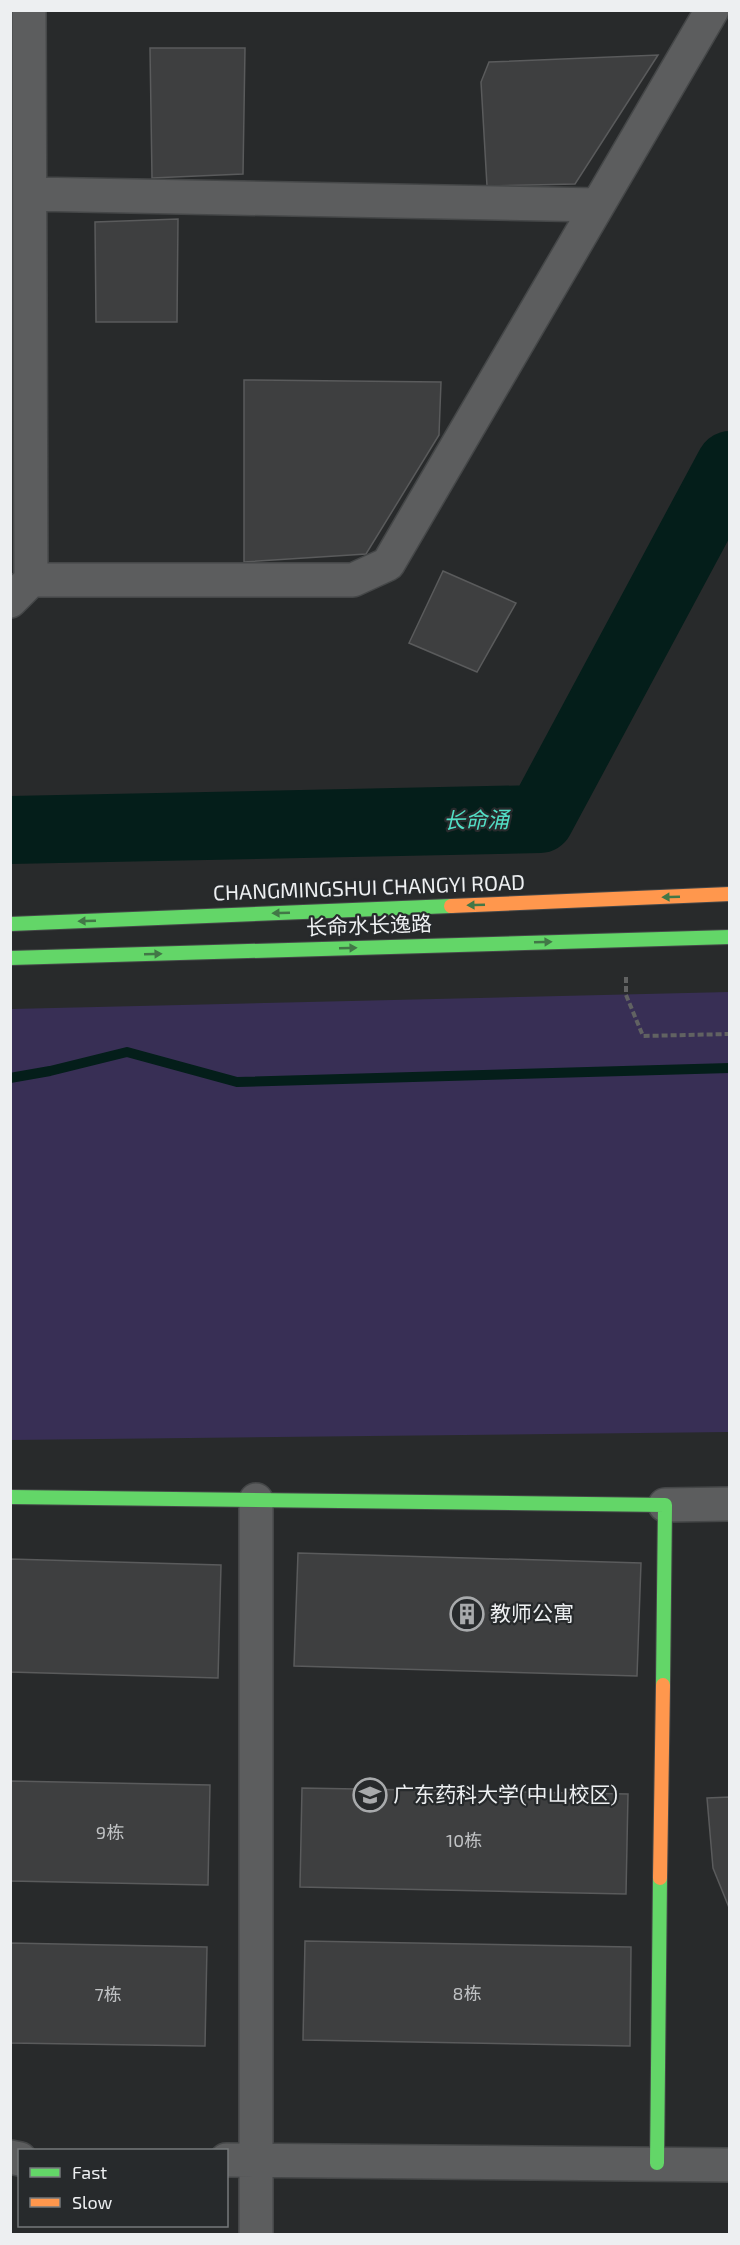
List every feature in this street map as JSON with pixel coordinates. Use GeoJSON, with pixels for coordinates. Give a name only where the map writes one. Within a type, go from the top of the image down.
{"type":"FeatureCollection","features":[{"type":"Feature","properties":{"kind":"street"},"geometry":{"type":"LineString","coordinates":[[29,10],[30,194],[21,591],[353,580],[388,564],[712,10]]}},
{"type":"Feature","properties":{"kind":"street"},"geometry":{"type":"LineString","coordinates":[[30,194],[598,205]]}},
{"type":"Feature","properties":{"kind":"street","name":"CHANGMINGSHUI CHANGYI ROAD"},"geometry":{"type":"LineString","coordinates":[[10,924],[729,894]]}},
{"type":"Feature","properties":{"kind":"street","name":"长命水长逸路"},"geometry":{"type":"LineString","coordinates":[[10,958],[729,937]]}},
{"type":"Feature","properties":{"kind":"street"},"geometry":{"type":"LineString","coordinates":[[10,1497],[729,1504]]}},
{"type":"Feature","properties":{"kind":"street"},"geometry":{"type":"LineString","coordinates":[[256,1500],[241,2160],[256,2235]]}},
{"type":"Feature","properties":{"kind":"street"},"geometry":{"type":"LineString","coordinates":[[657,2163],[665,1505]]}},
{"type":"Feature","properties":{"kind":"street"},"geometry":{"type":"LineString","coordinates":[[241,2160],[729,2165]]}},
{"type":"Feature","properties":{"kind":"path"},"geometry":{"type":"LineString","coordinates":[[626,940],[626,995],[643,1036],[729,1034]]}},
{"type":"Feature","properties":{"kind":"shaded area"},"geometry":{"type":"Polygon","coordinates":[[[729,992],[729,1432],[11,1440],[11,1009],[729,992]]]}},
{"type":"Feature","properties":{"kind":"building"},"geometry":{"type":"Polygon","coordinates":[[[150,48],[245,48],[243,174],[152,178],[150,48]]]}},
{"type":"Feature","properties":{"kind":"building"},"geometry":{"type":"Polygon","coordinates":[[[658,55],[575,184],[487,186],[481,82],[489,62],[658,55]]]}},
{"type":"Feature","properties":{"kind":"building"},"geometry":{"type":"Polygon","coordinates":[[[178,219],[177,322],[96,322],[95,222],[178,219]]]}},
{"type":"Feature","properties":{"kind":"building"},"geometry":{"type":"Polygon","coordinates":[[[244,380],[441,382],[439,435],[366,554],[244,562],[244,380]]]}},
{"type":"Feature","properties":{"kind":"building"},"geometry":{"type":"Polygon","coordinates":[[[443,571],[516,603],[477,672],[409,643],[443,571]]]}},
{"type":"Feature","properties":{"kind":"building","name":"教师公寓"},"geometry":{"type":"Polygon","coordinates":[[[298,1553],[641,1563],[637,1676],[294,1666],[298,1553]]]}},
{"type":"Feature","properties":{"kind":"building"},"geometry":{"type":"Polygon","coordinates":[[[10,1559],[221,1565],[218,1678],[10,1672],[10,1559]]]}},
{"type":"Feature","properties":{"kind":"building"},"geometry":{"type":"Polygon","coordinates":[[[10,1781],[210,1785],[208,1885],[10,1881],[10,1781]]]}},
{"type":"Feature","properties":{"kind":"building"},"geometry":{"type":"Polygon","coordinates":[[[302,1788],[628,1794],[626,1894],[300,1887],[302,1788]]]}},
{"type":"Feature","properties":{"kind":"building"},"geometry":{"type":"Polygon","coordinates":[[[730,1797],[730,1910],[713,1868],[707,1798],[730,1797]]]}},
{"type":"Feature","properties":{"kind":"building"},"geometry":{"type":"Polygon","coordinates":[[[305,1941],[631,1947],[630,2046],[303,2040],[305,1941]]]}},
{"type":"Feature","properties":{"kind":"building"},"geometry":{"type":"Polygon","coordinates":[[[10,1943],[207,1947],[205,2046],[10,2043],[10,1943]]]}},
{"type":"Feature","properties":{"kind":"waterway","name":"长命涌"},"geometry":{"type":"LineString","coordinates":[[10,830],[540,819],[730,465]]}},
{"type":"Feature","properties":{"kind":"waterway"},"geometry":{"type":"LineString","coordinates":[[10,1078],[50,1071],[127,1052],[237,1082],[730,1068]]}},
{"type":"Feature","properties":{"kind":"traffic: fast"},"geometry":{"type":"LineString","coordinates":[[10,924],[451,906]]}},
{"type":"Feature","properties":{"kind":"traffic: fast"},"geometry":{"type":"LineString","coordinates":[[10,958],[730,937]]}},
{"type":"Feature","properties":{"kind":"traffic: fast"},"geometry":{"type":"LineString","coordinates":[[10,1497],[665,1505],[663,1685]]}},
{"type":"Feature","properties":{"kind":"traffic: fast"},"geometry":{"type":"LineString","coordinates":[[657,2163],[660,1878]]}},
{"type":"Feature","properties":{"kind":"traffic: slow"},"geometry":{"type":"LineString","coordinates":[[451,906],[730,894]]}},
{"type":"Feature","properties":{"kind":"traffic: slow"},"geometry":{"type":"LineString","coordinates":[[660,1878],[663,1685]]}},
{"type":"Feature","properties":{"kind":"place","name":"教师公寓"},"geometry":{"type":"Point","coordinates":[467,1614]}},
{"type":"Feature","properties":{"kind":"place","name":"广东药科大学(中山校区)"},"geometry":{"type":"Point","coordinates":[370,1795]}}]}
